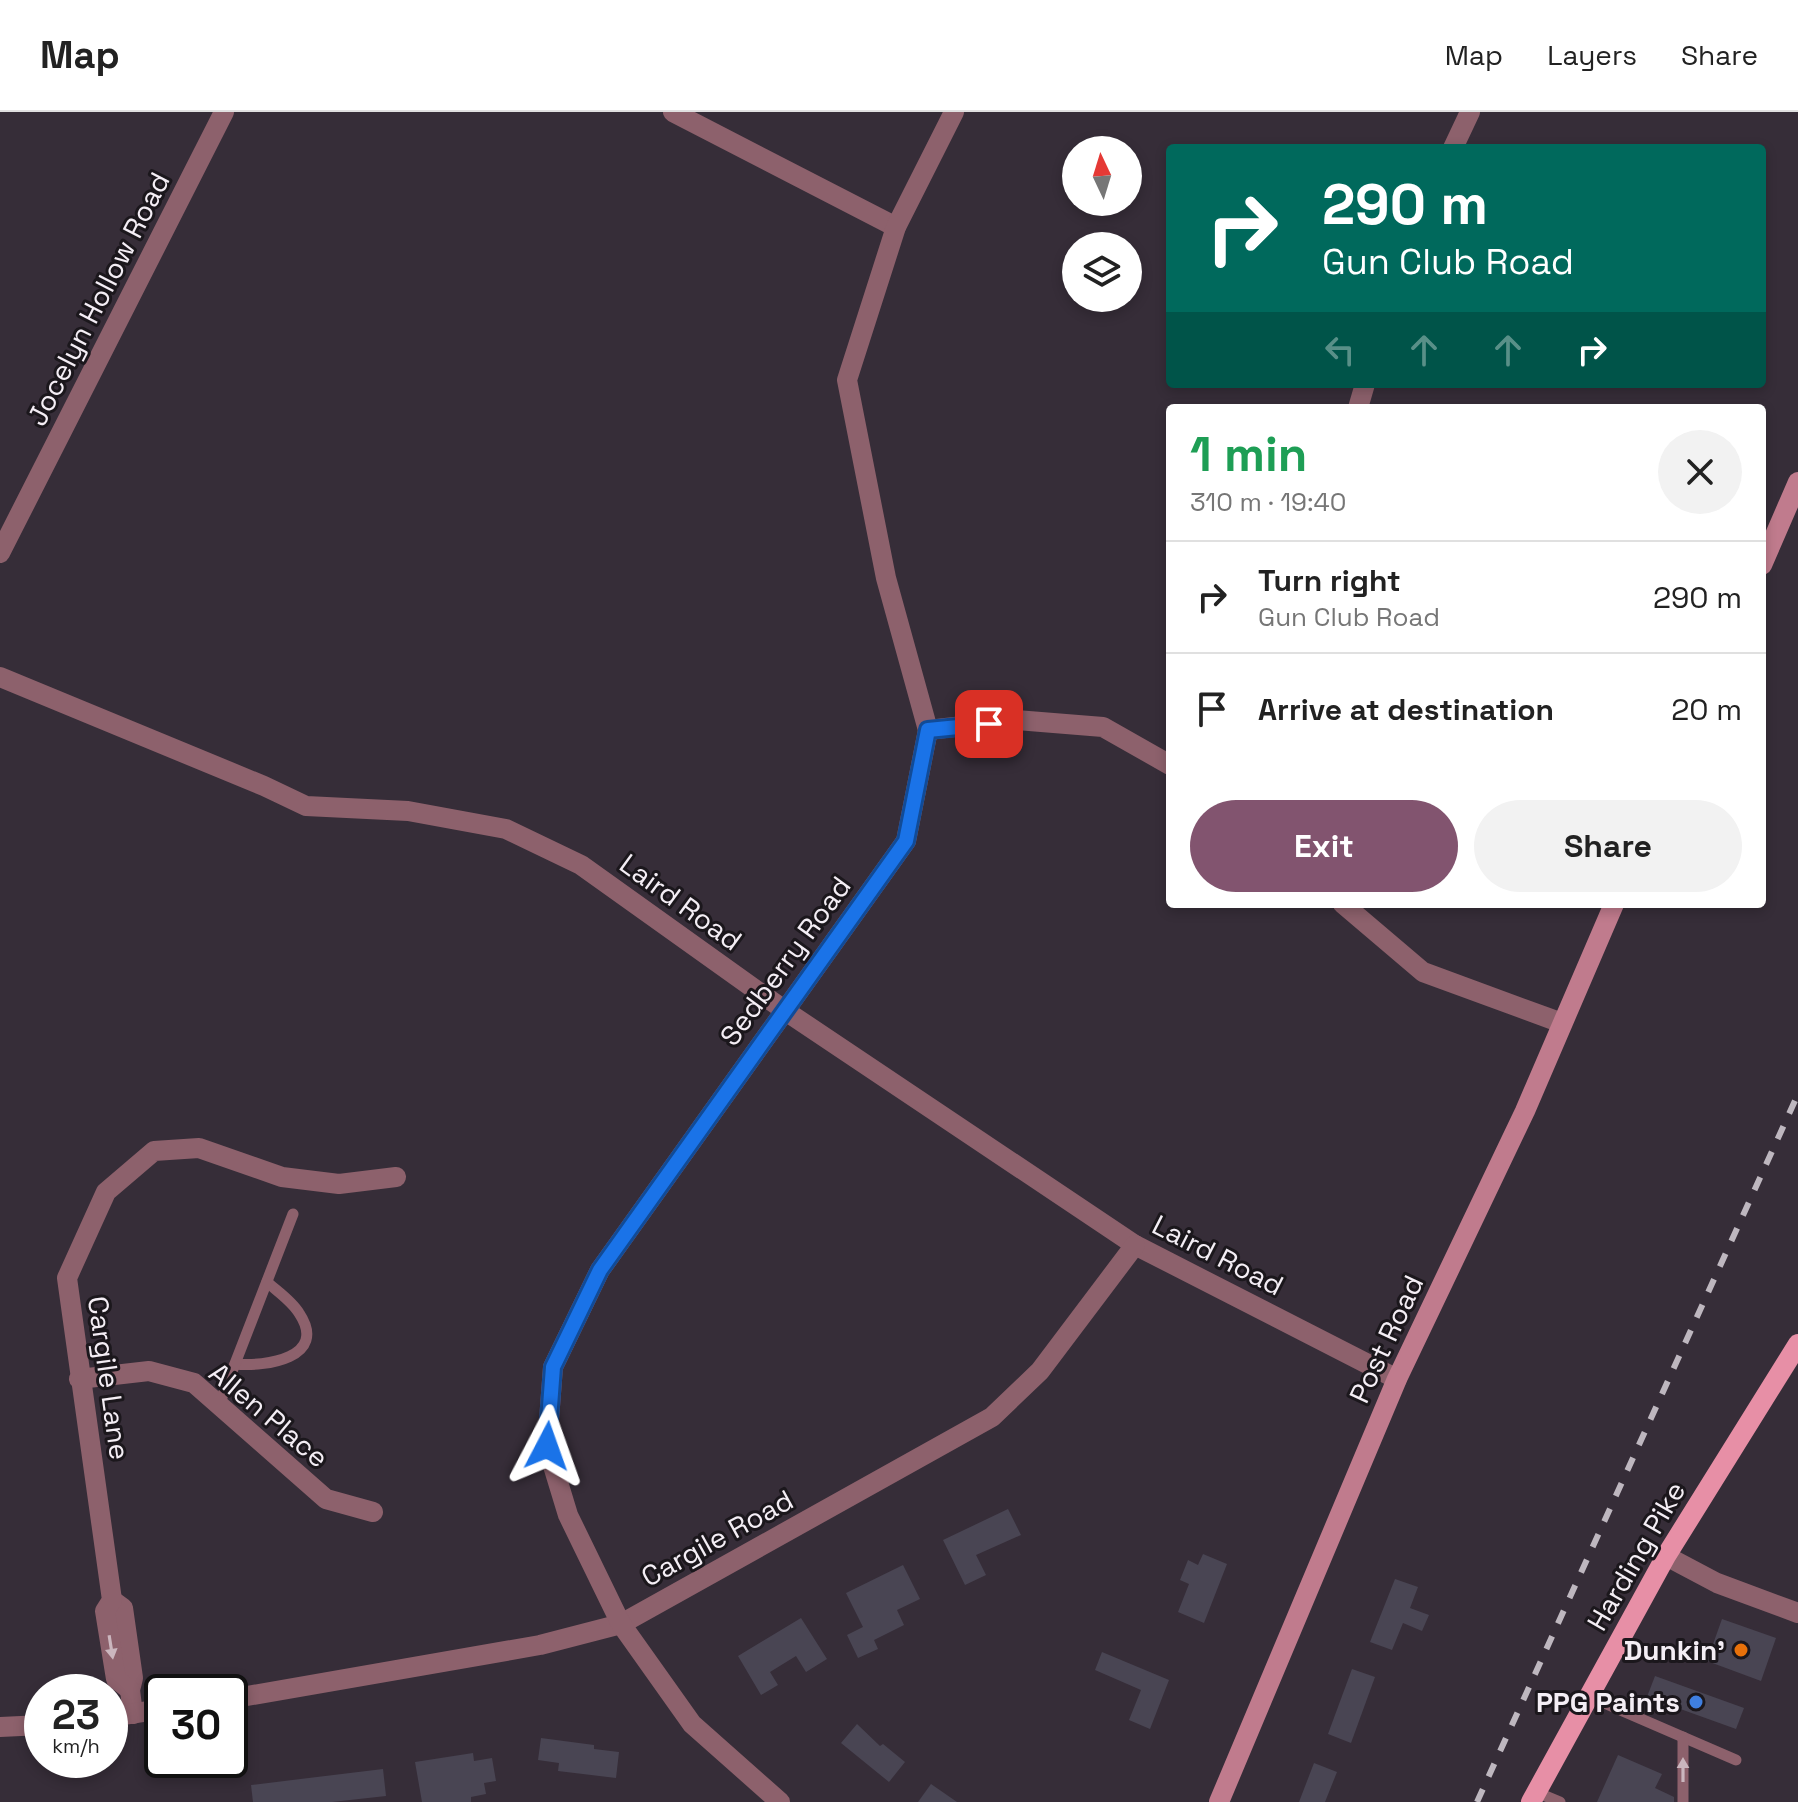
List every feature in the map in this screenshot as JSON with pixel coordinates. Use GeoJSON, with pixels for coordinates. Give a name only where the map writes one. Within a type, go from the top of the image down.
{"type":"FeatureCollection","features":[{"type":"Feature","properties":{"kind":"main road","name":"Harding Pike"},"geometry":{"type":"LineString","coordinates":[[1533,1797],[1666,1556],[1798,1344]]}},
{"type":"Feature","properties":{"kind":"street","name":"Jocelyn Hollow Road"},"geometry":{"type":"LineString","coordinates":[[0,553],[224,112]]}},
{"type":"Feature","properties":{"kind":"street"},"geometry":{"type":"LineString","coordinates":[[673,112],[896,227]]}},
{"type":"Feature","properties":{"kind":"street","name":"Sedberry Road"},"geometry":{"type":"LineString","coordinates":[[769,1799],[692,1724],[621,1624],[568,1515],[547,1446],[553,1367],[600,1270],[906,841],[928,730],[886,578],[847,380],[896,227],[954,112]]}},
{"type":"Feature","properties":{"kind":"street"},"geometry":{"type":"LineString","coordinates":[[1455,144],[1470,112]]}},
{"type":"Feature","properties":{"kind":"street"},"geometry":{"type":"LineString","coordinates":[[1766,556],[1798,482]]}},
{"type":"Feature","properties":{"kind":"street","name":"Laird Road"},"geometry":{"type":"LineString","coordinates":[[0,677],[306,806],[408,811],[506,829],[581,865],[784,1010],[1135,1245],[1397,1379]]}},
{"type":"Feature","properties":{"kind":"street"},"geometry":{"type":"LineString","coordinates":[[928,730],[1016,720],[1103,727],[1166,763]]}},
{"type":"Feature","properties":{"kind":"street"},"geometry":{"type":"LineString","coordinates":[[1348,908],[1423,972],[1562,1023]]}},
{"type":"Feature","properties":{"kind":"street","name":"Post Road"},"geometry":{"type":"LineString","coordinates":[[1219,1802],[1397,1379],[1525,1111],[1612,908]]}},
{"type":"Feature","properties":{"kind":"street","name":"Cargile Lane"},"geometry":{"type":"LineString","coordinates":[[133,1714],[130,1690],[133,1678],[123,1608],[112,1600],[67,1278],[106,1192],[154,1151],[199,1148],[282,1177],[339,1184],[396,1177]]}},
{"type":"Feature","properties":{"kind":"street","name":"Cargile Road"},"geometry":{"type":"LineString","coordinates":[[248,1696],[540,1645],[621,1624],[992,1417],[1040,1371],[1135,1245]]}},
{"type":"Feature","properties":{"kind":"street","name":"Allen Place"},"geometry":{"type":"LineString","coordinates":[[79,1379],[149,1371],[194,1383],[326,1499],[373,1512]]}},
{"type":"Feature","properties":{"kind":"street"},"geometry":{"type":"LineString","coordinates":[[1666,1556],[1717,1583],[1798,1613]]}},
{"type":"Feature","properties":{"kind":"street"},"geometry":{"type":"LineString","coordinates":[[128,1715],[144,1712]]}},
{"type":"Feature","properties":{"kind":"street"},"geometry":{"type":"LineString","coordinates":[[0,1727],[24,1726]]}},
{"type":"Feature","properties":{"kind":"lane"},"geometry":{"type":"LineString","coordinates":[[219,1405],[293,1214]]}},
{"type":"Feature","properties":{"kind":"lane"},"geometry":{"type":"LineString","coordinates":[[235,1364],[282,1362],[294,1356],[301,1347],[305,1324],[298,1311],[267,1282]]}},
{"type":"Feature","properties":{"kind":"lane"},"geometry":{"type":"LineString","coordinates":[[1588,1696],[1736,1760]]}},
{"type":"Feature","properties":{"kind":"lane"},"geometry":{"type":"LineString","coordinates":[[1683,1737],[1683,1802]]}},
{"type":"Feature","properties":{"kind":"lane"},"geometry":{"type":"LineString","coordinates":[[1533,1797],[1560,1802]]}},
{"type":"Feature","properties":{"kind":"building"},"geometry":{"type":"Polygon","coordinates":[[[1008,1509],[1021,1535],[976,1555],[986,1575],[965,1585],[943,1540],[1008,1509]]]}},
{"type":"Feature","properties":{"kind":"building"},"geometry":{"type":"Polygon","coordinates":[[[1203,1554],[1227,1564],[1204,1623],[1178,1612],[1189,1584],[1180,1580],[1188,1560],[1198,1565],[1203,1554]]]}},
{"type":"Feature","properties":{"kind":"building"},"geometry":{"type":"Polygon","coordinates":[[[903,1565],[920,1599],[897,1610],[904,1625],[874,1640],[878,1649],[858,1658],[847,1635],[863,1627],[846,1593],[903,1565]]]}},
{"type":"Feature","properties":{"kind":"building"},"geometry":{"type":"Polygon","coordinates":[[[1395,1579],[1418,1587],[1410,1608],[1429,1615],[1422,1631],[1403,1623],[1392,1650],[1370,1642],[1395,1579]]]}},
{"type":"Feature","properties":{"kind":"building"},"geometry":{"type":"Polygon","coordinates":[[[801,1618],[827,1659],[806,1672],[796,1656],[770,1672],[778,1685],[761,1695],[738,1656],[801,1618]]]}},
{"type":"Feature","properties":{"kind":"building","name":"Dunkin'"},"geometry":{"type":"Polygon","coordinates":[[[1722,1619],[1776,1638],[1761,1681],[1707,1661],[1722,1619]]]}},
{"type":"Feature","properties":{"kind":"building"},"geometry":{"type":"Polygon","coordinates":[[[1102,1652],[1169,1680],[1150,1729],[1129,1720],[1141,1690],[1095,1670],[1102,1652]]]}},
{"type":"Feature","properties":{"kind":"building"},"geometry":{"type":"Polygon","coordinates":[[[1352,1669],[1375,1677],[1351,1743],[1328,1734],[1352,1669]]]}},
{"type":"Feature","properties":{"kind":"building","name":"PPG Paints"},"geometry":{"type":"Polygon","coordinates":[[[1655,1676],[1744,1708],[1736,1729],[1647,1697],[1655,1676]]]}},
{"type":"Feature","properties":{"kind":"building"},"geometry":{"type":"Polygon","coordinates":[[[857,1724],[880,1746],[883,1744],[905,1762],[889,1782],[841,1743],[857,1724]]]}},
{"type":"Feature","properties":{"kind":"building"},"geometry":{"type":"Polygon","coordinates":[[[541,1738],[594,1745],[594,1749],[619,1752],[616,1778],[558,1771],[559,1763],[538,1760],[541,1738]]]}},
{"type":"Feature","properties":{"kind":"building"},"geometry":{"type":"Polygon","coordinates":[[[473,1753],[474,1761],[492,1758],[496,1781],[484,1783],[486,1794],[471,1797],[471,1802],[422,1802],[415,1762],[473,1753]]]}},
{"type":"Feature","properties":{"kind":"building"},"geometry":{"type":"Polygon","coordinates":[[[1618,1755],[1662,1774],[1655,1788],[1674,1797],[1674,1802],[1597,1802],[1618,1755]]]}},
{"type":"Feature","properties":{"kind":"building"},"geometry":{"type":"Polygon","coordinates":[[[1314,1763],[1337,1772],[1325,1802],[1299,1802],[1314,1763]]]}},
{"type":"Feature","properties":{"kind":"building"},"geometry":{"type":"Polygon","coordinates":[[[383,1769],[386,1796],[332,1802],[253,1802],[251,1785],[383,1769]]]}},
{"type":"Feature","properties":{"kind":"building"},"geometry":{"type":"Polygon","coordinates":[[[931,1784],[957,1802],[918,1802],[931,1784]]]}},
{"type":"Feature","properties":{"kind":"railway"},"geometry":{"type":"LineString","coordinates":[[1477,1802],[1798,1094]]}},
{"type":"Feature","properties":{"kind":"place","name":"Dunkin'"},"geometry":{"type":"Point","coordinates":[1741,1650]}},
{"type":"Feature","properties":{"kind":"place","name":"PPG Paints"},"geometry":{"type":"Point","coordinates":[1696,1702]}},
{"type":"Feature","properties":{"kind":"route"},"geometry":{"type":"LineString","coordinates":[[547,1446],[553,1367],[600,1270],[906,841],[928,730],[989,724]]}}]}
